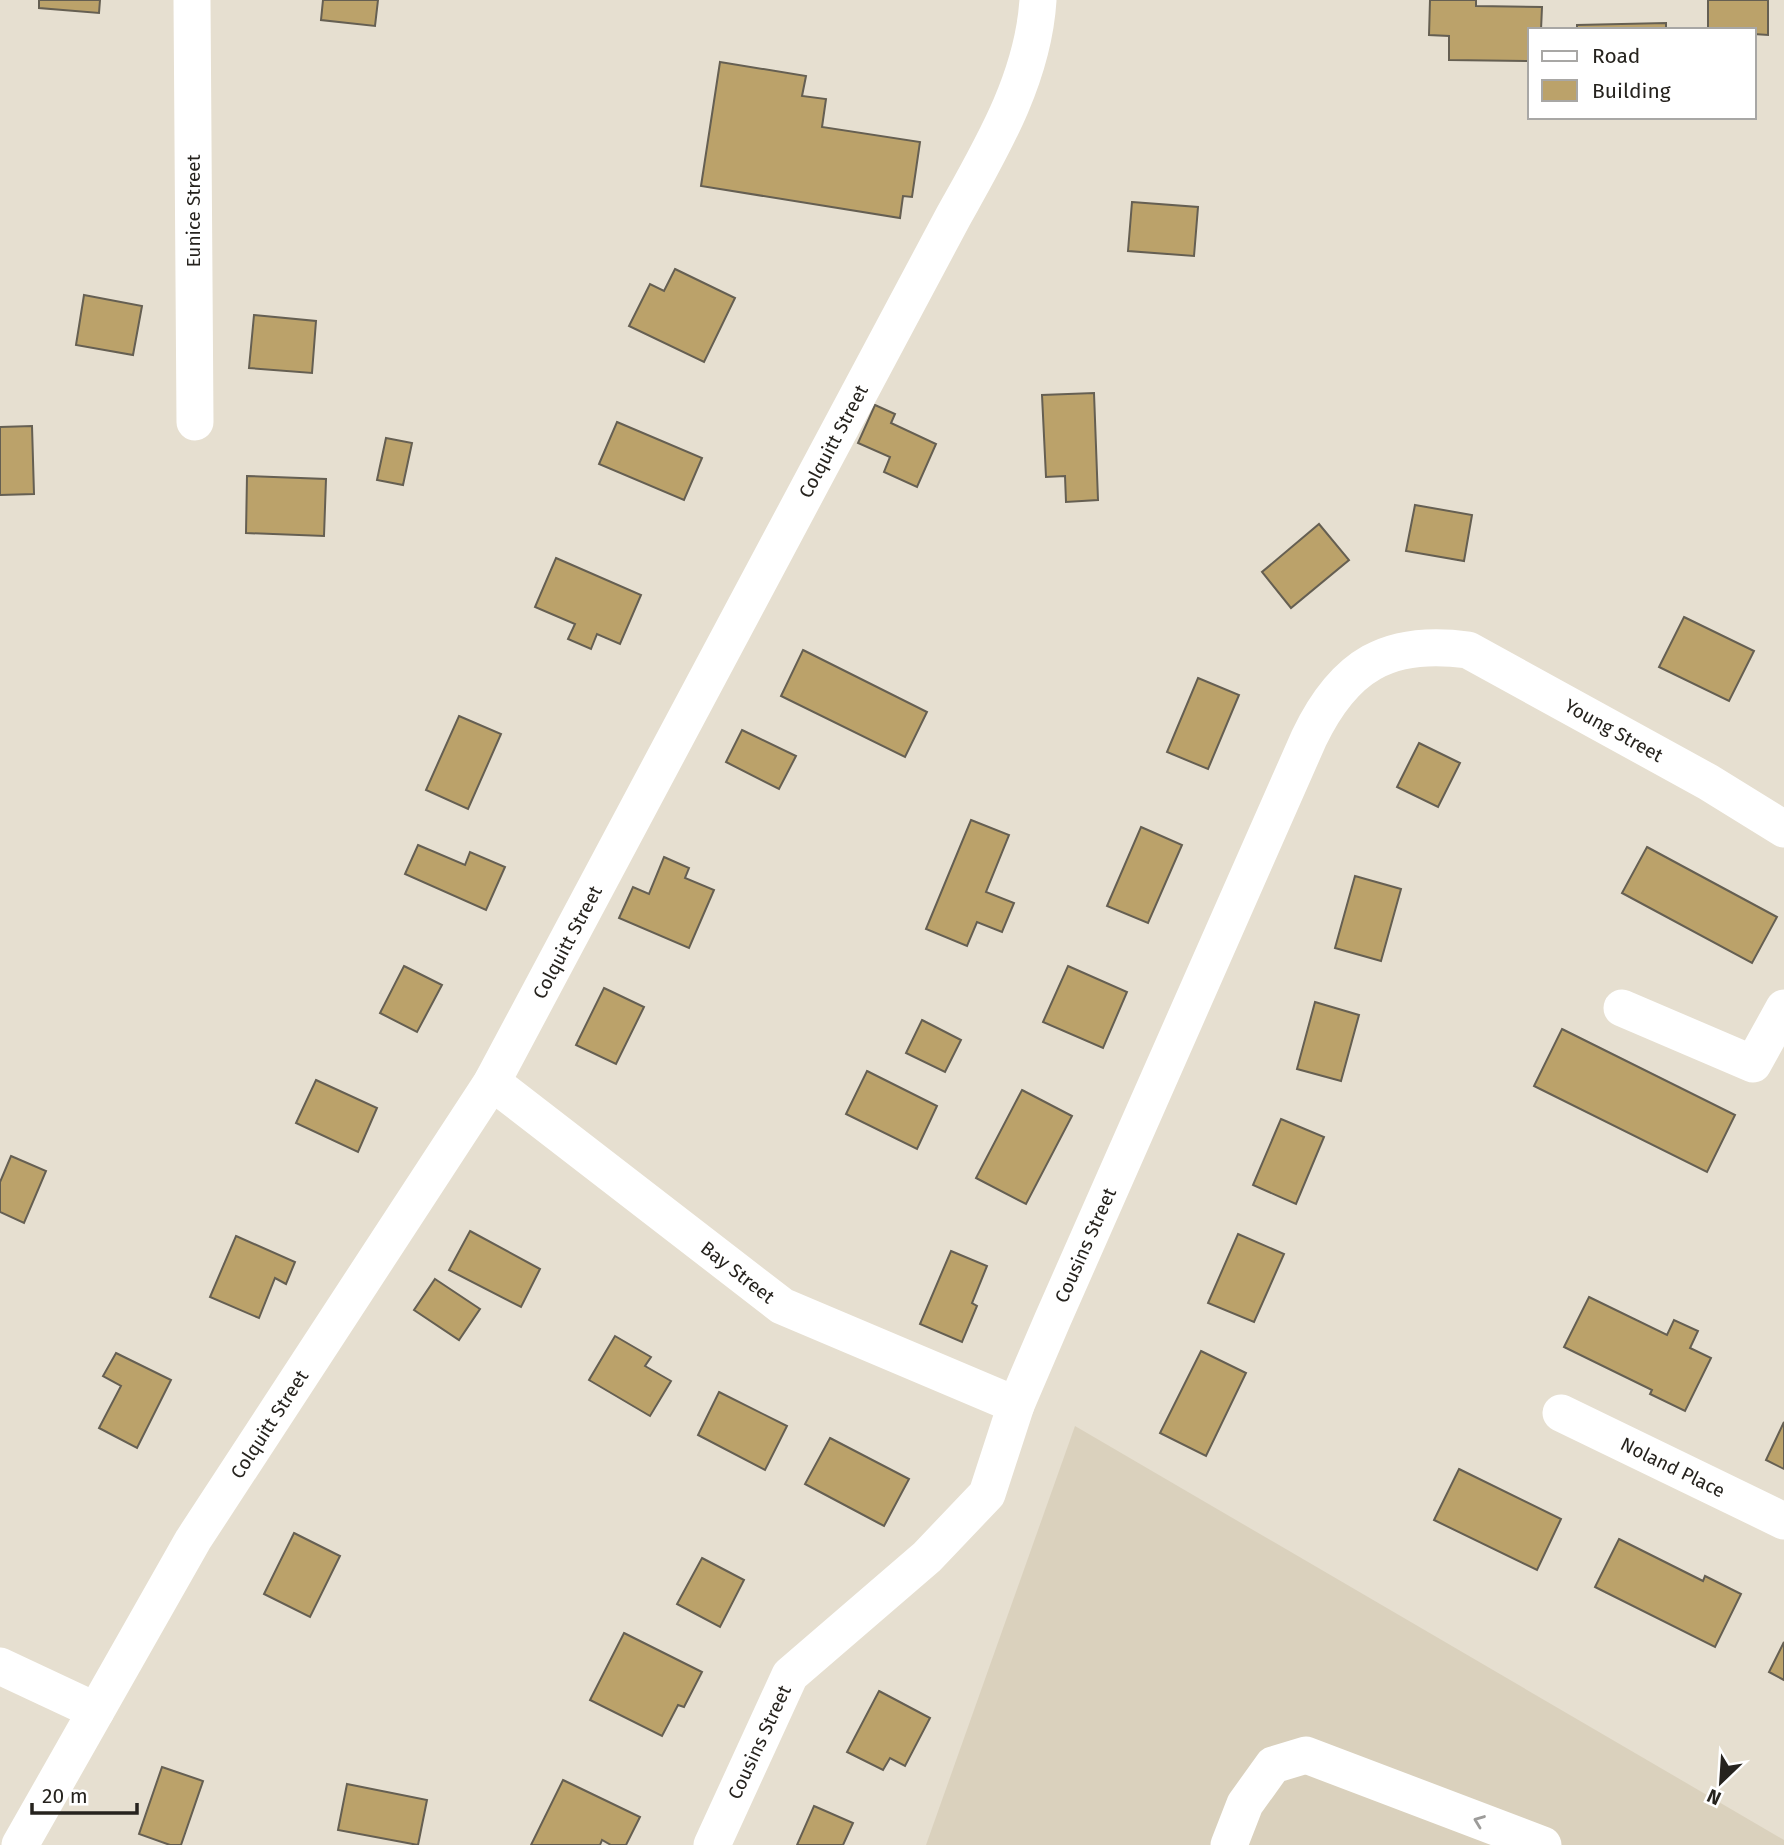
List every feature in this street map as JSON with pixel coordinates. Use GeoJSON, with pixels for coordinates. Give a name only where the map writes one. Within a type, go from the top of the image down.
{"type":"FeatureCollection","features":[{"type":"Feature","properties":{"kind":"street","name":"Eunice Street"},"geometry":{"type":"LineString","coordinates":[[192,0],[195,422]]}},
{"type":"Feature","properties":{"kind":"street","name":"Colquitt Street"},"geometry":{"type":"LineString","coordinates":[[20,1845],[193,1540],[492,1082],[953,217],[999,137],[1036,33],[1038,0]]}},
{"type":"Feature","properties":{"kind":"street","name":"Young Street"},"geometry":{"type":"LineString","coordinates":[[1437,646],[1468,650],[1708,782],[1784,829]]}},
{"type":"Feature","properties":{"kind":"street","name":"Cousins Street"},"geometry":{"type":"LineString","coordinates":[[712,1845],[790,1675],[927,1557],[987,1494],[1016,1405],[1325,705],[1348,679],[1375,660],[1405,649],[1437,646]]}},
{"type":"Feature","properties":{"kind":"street"},"geometry":{"type":"LineString","coordinates":[[1622,1008],[1752,1064],[1784,1008]]}},
{"type":"Feature","properties":{"kind":"street","name":"Bay Street"},"geometry":{"type":"LineString","coordinates":[[492,1082],[782,1306],[1016,1405]]}},
{"type":"Feature","properties":{"kind":"street","name":"Noland Place"},"geometry":{"type":"LineString","coordinates":[[1561,1413],[1784,1521]]}},
{"type":"Feature","properties":{"kind":"street"},"geometry":{"type":"LineString","coordinates":[[0,1666],[96,1711]]}},
{"type":"Feature","properties":{"kind":"street"},"geometry":{"type":"LineString","coordinates":[[1228,1845],[1245,1804],[1273,1765],[1306,1755],[1543,1845]]}},
{"type":"Feature","properties":{"kind":"shaded area"},"geometry":{"type":"Polygon","coordinates":[[[1075,1426],[1784,1840],[1784,1845],[926,1845],[1075,1426]]]}},
{"type":"Feature","properties":{"kind":"building"},"geometry":{"type":"Polygon","coordinates":[[[39,0],[100,0],[99,13],[39,8],[39,0]]]}},
{"type":"Feature","properties":{"kind":"building"},"geometry":{"type":"Polygon","coordinates":[[[323,0],[378,0],[375,26],[321,20],[323,0]]]}},
{"type":"Feature","properties":{"kind":"building"},"geometry":{"type":"Polygon","coordinates":[[[1430,0],[1476,0],[1476,6],[1542,7],[1541,28],[1528,28],[1528,61],[1449,60],[1449,36],[1429,35],[1430,0]]]}},
{"type":"Feature","properties":{"kind":"building"},"geometry":{"type":"Polygon","coordinates":[[[1708,0],[1768,0],[1768,35],[1756,34],[1756,28],[1708,28],[1708,0]]]}},
{"type":"Feature","properties":{"kind":"building"},"geometry":{"type":"Polygon","coordinates":[[[1666,23],[1666,28],[1577,28],[1577,25],[1666,23]]]}},
{"type":"Feature","properties":{"kind":"building"},"geometry":{"type":"Polygon","coordinates":[[[720,62],[806,76],[802,96],[826,99],[822,127],[920,142],[912,197],[903,196],[900,218],[701,186],[720,62]]]}},
{"type":"Feature","properties":{"kind":"building"},"geometry":{"type":"Polygon","coordinates":[[[1132,202],[1198,207],[1194,256],[1128,251],[1132,202]]]}},
{"type":"Feature","properties":{"kind":"building"},"geometry":{"type":"Polygon","coordinates":[[[675,269],[735,298],[704,362],[629,326],[650,284],[664,291],[675,269]]]}},
{"type":"Feature","properties":{"kind":"building"},"geometry":{"type":"Polygon","coordinates":[[[84,295],[142,306],[133,355],[76,345],[84,295]]]}},
{"type":"Feature","properties":{"kind":"building"},"geometry":{"type":"Polygon","coordinates":[[[254,315],[316,321],[312,373],[249,368],[254,315]]]}},
{"type":"Feature","properties":{"kind":"building"},"geometry":{"type":"Polygon","coordinates":[[[1094,393],[1098,500],[1066,502],[1065,476],[1046,477],[1042,395],[1094,393]]]}},
{"type":"Feature","properties":{"kind":"building"},"geometry":{"type":"Polygon","coordinates":[[[875,405],[895,414],[891,423],[936,444],[917,487],[884,472],[890,457],[858,443],[875,405]]]}},
{"type":"Feature","properties":{"kind":"building"},"geometry":{"type":"Polygon","coordinates":[[[617,422],[702,458],[684,500],[599,464],[617,422]]]}},
{"type":"Feature","properties":{"kind":"building"},"geometry":{"type":"Polygon","coordinates":[[[32,426],[34,494],[0,495],[0,427],[32,426]]]}},
{"type":"Feature","properties":{"kind":"building"},"geometry":{"type":"Polygon","coordinates":[[[386,438],[412,443],[403,485],[377,480],[386,438]]]}},
{"type":"Feature","properties":{"kind":"building"},"geometry":{"type":"Polygon","coordinates":[[[247,476],[326,479],[324,536],[246,533],[247,476]]]}},
{"type":"Feature","properties":{"kind":"building"},"geometry":{"type":"Polygon","coordinates":[[[1415,505],[1472,515],[1464,561],[1406,551],[1415,505]]]}},
{"type":"Feature","properties":{"kind":"building"},"geometry":{"type":"Polygon","coordinates":[[[1319,524],[1349,560],[1291,608],[1262,572],[1319,524]]]}},
{"type":"Feature","properties":{"kind":"building"},"geometry":{"type":"Polygon","coordinates":[[[556,558],[641,595],[620,644],[597,634],[591,649],[568,639],[575,624],[535,607],[556,558]]]}},
{"type":"Feature","properties":{"kind":"building"},"geometry":{"type":"Polygon","coordinates":[[[1684,617],[1754,651],[1729,701],[1659,667],[1684,617]]]}},
{"type":"Feature","properties":{"kind":"building"},"geometry":{"type":"Polygon","coordinates":[[[803,650],[927,712],[905,757],[781,696],[803,650]]]}},
{"type":"Feature","properties":{"kind":"building"},"geometry":{"type":"Polygon","coordinates":[[[1198,678],[1239,695],[1208,769],[1167,752],[1198,678]]]}},
{"type":"Feature","properties":{"kind":"building"},"geometry":{"type":"Polygon","coordinates":[[[459,716],[501,734],[468,809],[426,790],[459,716]]]}},
{"type":"Feature","properties":{"kind":"building"},"geometry":{"type":"Polygon","coordinates":[[[742,730],[796,756],[779,789],[726,762],[742,730]]]}},
{"type":"Feature","properties":{"kind":"building"},"geometry":{"type":"Polygon","coordinates":[[[1419,743],[1460,763],[1438,807],[1397,787],[1419,743]]]}},
{"type":"Feature","properties":{"kind":"building"},"geometry":{"type":"Polygon","coordinates":[[[971,820],[1009,835],[986,892],[1014,903],[1002,932],[977,922],[967,946],[926,929],[971,820]]]}},
{"type":"Feature","properties":{"kind":"building"},"geometry":{"type":"Polygon","coordinates":[[[1141,827],[1182,845],[1148,923],[1107,906],[1141,827]]]}},
{"type":"Feature","properties":{"kind":"building"},"geometry":{"type":"Polygon","coordinates":[[[418,845],[465,865],[470,852],[505,867],[486,910],[405,874],[418,845]]]}},
{"type":"Feature","properties":{"kind":"building"},"geometry":{"type":"Polygon","coordinates":[[[1647,847],[1777,917],[1752,963],[1622,893],[1647,847]]]}},
{"type":"Feature","properties":{"kind":"building"},"geometry":{"type":"Polygon","coordinates":[[[664,857],[689,868],[685,878],[714,890],[689,948],[619,918],[633,887],[649,894],[664,857]]]}},
{"type":"Feature","properties":{"kind":"building"},"geometry":{"type":"Polygon","coordinates":[[[1355,876],[1401,889],[1381,961],[1335,948],[1355,876]]]}},
{"type":"Feature","properties":{"kind":"building"},"geometry":{"type":"Polygon","coordinates":[[[404,966],[442,985],[417,1032],[380,1013],[404,966]]]}},
{"type":"Feature","properties":{"kind":"building"},"geometry":{"type":"Polygon","coordinates":[[[1068,966],[1127,992],[1103,1048],[1043,1022],[1068,966]]]}},
{"type":"Feature","properties":{"kind":"building"},"geometry":{"type":"Polygon","coordinates":[[[604,988],[644,1007],[616,1064],[576,1045],[604,988]]]}},
{"type":"Feature","properties":{"kind":"building"},"geometry":{"type":"Polygon","coordinates":[[[1315,1002],[1359,1015],[1341,1081],[1297,1069],[1315,1002]]]}},
{"type":"Feature","properties":{"kind":"building"},"geometry":{"type":"Polygon","coordinates":[[[922,1020],[961,1040],[945,1072],[906,1053],[922,1020]]]}},
{"type":"Feature","properties":{"kind":"building"},"geometry":{"type":"Polygon","coordinates":[[[1562,1029],[1735,1115],[1707,1172],[1534,1086],[1562,1029]]]}},
{"type":"Feature","properties":{"kind":"building"},"geometry":{"type":"Polygon","coordinates":[[[867,1071],[937,1106],[917,1149],[846,1114],[867,1071]]]}},
{"type":"Feature","properties":{"kind":"building"},"geometry":{"type":"Polygon","coordinates":[[[316,1080],[377,1108],[358,1152],[296,1123],[316,1080]]]}},
{"type":"Feature","properties":{"kind":"building"},"geometry":{"type":"Polygon","coordinates":[[[1022,1090],[1072,1116],[1026,1204],[976,1178],[1022,1090]]]}},
{"type":"Feature","properties":{"kind":"building"},"geometry":{"type":"Polygon","coordinates":[[[1281,1119],[1324,1137],[1296,1204],[1253,1185],[1281,1119]]]}},
{"type":"Feature","properties":{"kind":"building"},"geometry":{"type":"Polygon","coordinates":[[[11,1156],[46,1171],[24,1223],[0,1212],[0,1182],[11,1156]]]}},
{"type":"Feature","properties":{"kind":"building"},"geometry":{"type":"Polygon","coordinates":[[[470,1231],[540,1269],[521,1307],[449,1270],[470,1231]]]}},
{"type":"Feature","properties":{"kind":"building"},"geometry":{"type":"Polygon","coordinates":[[[1238,1234],[1284,1254],[1254,1322],[1208,1303],[1238,1234]]]}},
{"type":"Feature","properties":{"kind":"building"},"geometry":{"type":"Polygon","coordinates":[[[236,1236],[295,1262],[286,1284],[275,1278],[259,1318],[210,1297],[236,1236]]]}},
{"type":"Feature","properties":{"kind":"building"},"geometry":{"type":"Polygon","coordinates":[[[951,1251],[987,1266],[972,1303],[977,1306],[962,1342],[920,1324],[951,1251]]]}},
{"type":"Feature","properties":{"kind":"building"},"geometry":{"type":"Polygon","coordinates":[[[435,1279],[480,1309],[459,1340],[414,1310],[435,1279]]]}},
{"type":"Feature","properties":{"kind":"building"},"geometry":{"type":"Polygon","coordinates":[[[1589,1297],[1667,1335],[1674,1320],[1698,1331],[1690,1348],[1711,1358],[1685,1411],[1650,1394],[1652,1390],[1564,1347],[1589,1297]]]}},
{"type":"Feature","properties":{"kind":"building"},"geometry":{"type":"Polygon","coordinates":[[[615,1336],[651,1357],[645,1366],[671,1381],[650,1416],[589,1380],[615,1336]]]}},
{"type":"Feature","properties":{"kind":"building"},"geometry":{"type":"Polygon","coordinates":[[[1201,1351],[1246,1373],[1206,1456],[1160,1433],[1201,1351]]]}},
{"type":"Feature","properties":{"kind":"building"},"geometry":{"type":"Polygon","coordinates":[[[116,1353],[171,1380],[137,1448],[99,1428],[121,1386],[103,1376],[116,1353]]]}},
{"type":"Feature","properties":{"kind":"building"},"geometry":{"type":"Polygon","coordinates":[[[719,1392],[787,1426],[765,1470],[698,1435],[719,1392]]]}},
{"type":"Feature","properties":{"kind":"building"},"geometry":{"type":"Polygon","coordinates":[[[1784,1422],[1784,1469],[1766,1460],[1784,1422]]]}},
{"type":"Feature","properties":{"kind":"building"},"geometry":{"type":"Polygon","coordinates":[[[830,1438],[909,1479],[884,1526],[805,1484],[830,1438]]]}},
{"type":"Feature","properties":{"kind":"building"},"geometry":{"type":"Polygon","coordinates":[[[1459,1469],[1561,1519],[1537,1570],[1434,1520],[1459,1469]]]}},
{"type":"Feature","properties":{"kind":"building"},"geometry":{"type":"Polygon","coordinates":[[[294,1533],[340,1556],[310,1617],[264,1594],[294,1533]]]}},
{"type":"Feature","properties":{"kind":"building"},"geometry":{"type":"Polygon","coordinates":[[[1619,1539],[1703,1581],[1705,1576],[1741,1594],[1715,1647],[1595,1587],[1619,1539]]]}},
{"type":"Feature","properties":{"kind":"building"},"geometry":{"type":"Polygon","coordinates":[[[702,1558],[744,1580],[720,1627],[677,1604],[702,1558]]]}},
{"type":"Feature","properties":{"kind":"building"},"geometry":{"type":"Polygon","coordinates":[[[624,1633],[702,1672],[684,1707],[678,1705],[662,1736],[590,1700],[624,1633]]]}},
{"type":"Feature","properties":{"kind":"building"},"geometry":{"type":"Polygon","coordinates":[[[1784,1642],[1784,1680],[1769,1672],[1784,1642]]]}},
{"type":"Feature","properties":{"kind":"building"},"geometry":{"type":"Polygon","coordinates":[[[879,1691],[930,1718],[905,1766],[890,1758],[883,1770],[847,1752],[879,1691]]]}},
{"type":"Feature","properties":{"kind":"building"},"geometry":{"type":"Polygon","coordinates":[[[162,1767],[203,1781],[181,1845],[170,1845],[139,1834],[162,1767]]]}},
{"type":"Feature","properties":{"kind":"building"},"geometry":{"type":"Polygon","coordinates":[[[563,1780],[640,1817],[626,1845],[611,1845],[602,1840],[600,1845],[531,1845],[563,1780]]]}},
{"type":"Feature","properties":{"kind":"building"},"geometry":{"type":"Polygon","coordinates":[[[347,1784],[427,1800],[418,1845],[338,1830],[347,1784]]]}},
{"type":"Feature","properties":{"kind":"building"},"geometry":{"type":"Polygon","coordinates":[[[814,1806],[853,1823],[843,1845],[797,1845],[814,1806]]]}}]}
